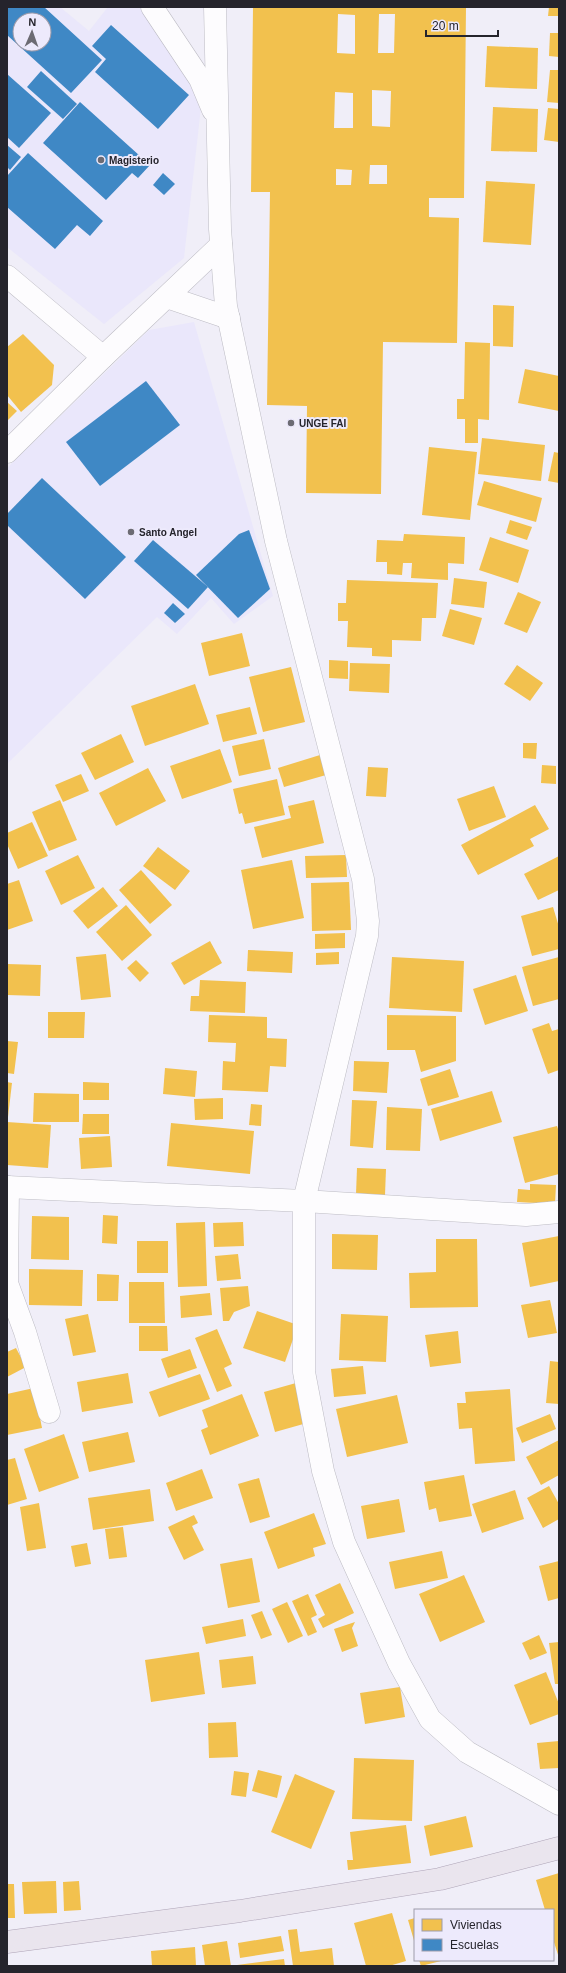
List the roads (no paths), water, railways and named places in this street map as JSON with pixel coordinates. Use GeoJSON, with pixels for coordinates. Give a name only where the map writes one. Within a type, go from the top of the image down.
{"type":"FeatureCollection","features":[{"type":"Feature","properties":{"kind":"main road"},"geometry":{"type":"LineString","coordinates":[[7,1942],[240,1910],[440,1879],[559,1848]]}},
{"type":"Feature","properties":{"kind":"street"},"geometry":{"type":"LineString","coordinates":[[152,7],[200,79],[218,122]]}},
{"type":"Feature","properties":{"kind":"street"},"geometry":{"type":"LineString","coordinates":[[215,7],[222,245],[229,318],[276,541],[363,879],[368,921],[367,936],[304,1201],[304,1372],[323,1471],[344,1542],[399,1663],[430,1719],[467,1752],[559,1804]]}},
{"type":"Feature","properties":{"kind":"street"},"geometry":{"type":"LineString","coordinates":[[7,452],[103,357],[222,245]]}},
{"type":"Feature","properties":{"kind":"street"},"geometry":{"type":"LineString","coordinates":[[7,276],[103,357]]}},
{"type":"Feature","properties":{"kind":"street"},"geometry":{"type":"LineString","coordinates":[[167,297],[229,318]]}},
{"type":"Feature","properties":{"kind":"street"},"geometry":{"type":"LineString","coordinates":[[48,1412],[25,1332],[7,1283],[8,1187],[304,1201],[526,1215],[559,1212]]}},
{"type":"Feature","properties":{"kind":"place","name":"Magisterio"},"geometry":{"type":"Point","coordinates":[101,160]}},
{"type":"Feature","properties":{"kind":"place","name":"UNGE FAI"},"geometry":{"type":"Point","coordinates":[291,423]}},
{"type":"Feature","properties":{"kind":"place","name":"Santo Angel"},"geometry":{"type":"Point","coordinates":[131,532]}}]}
